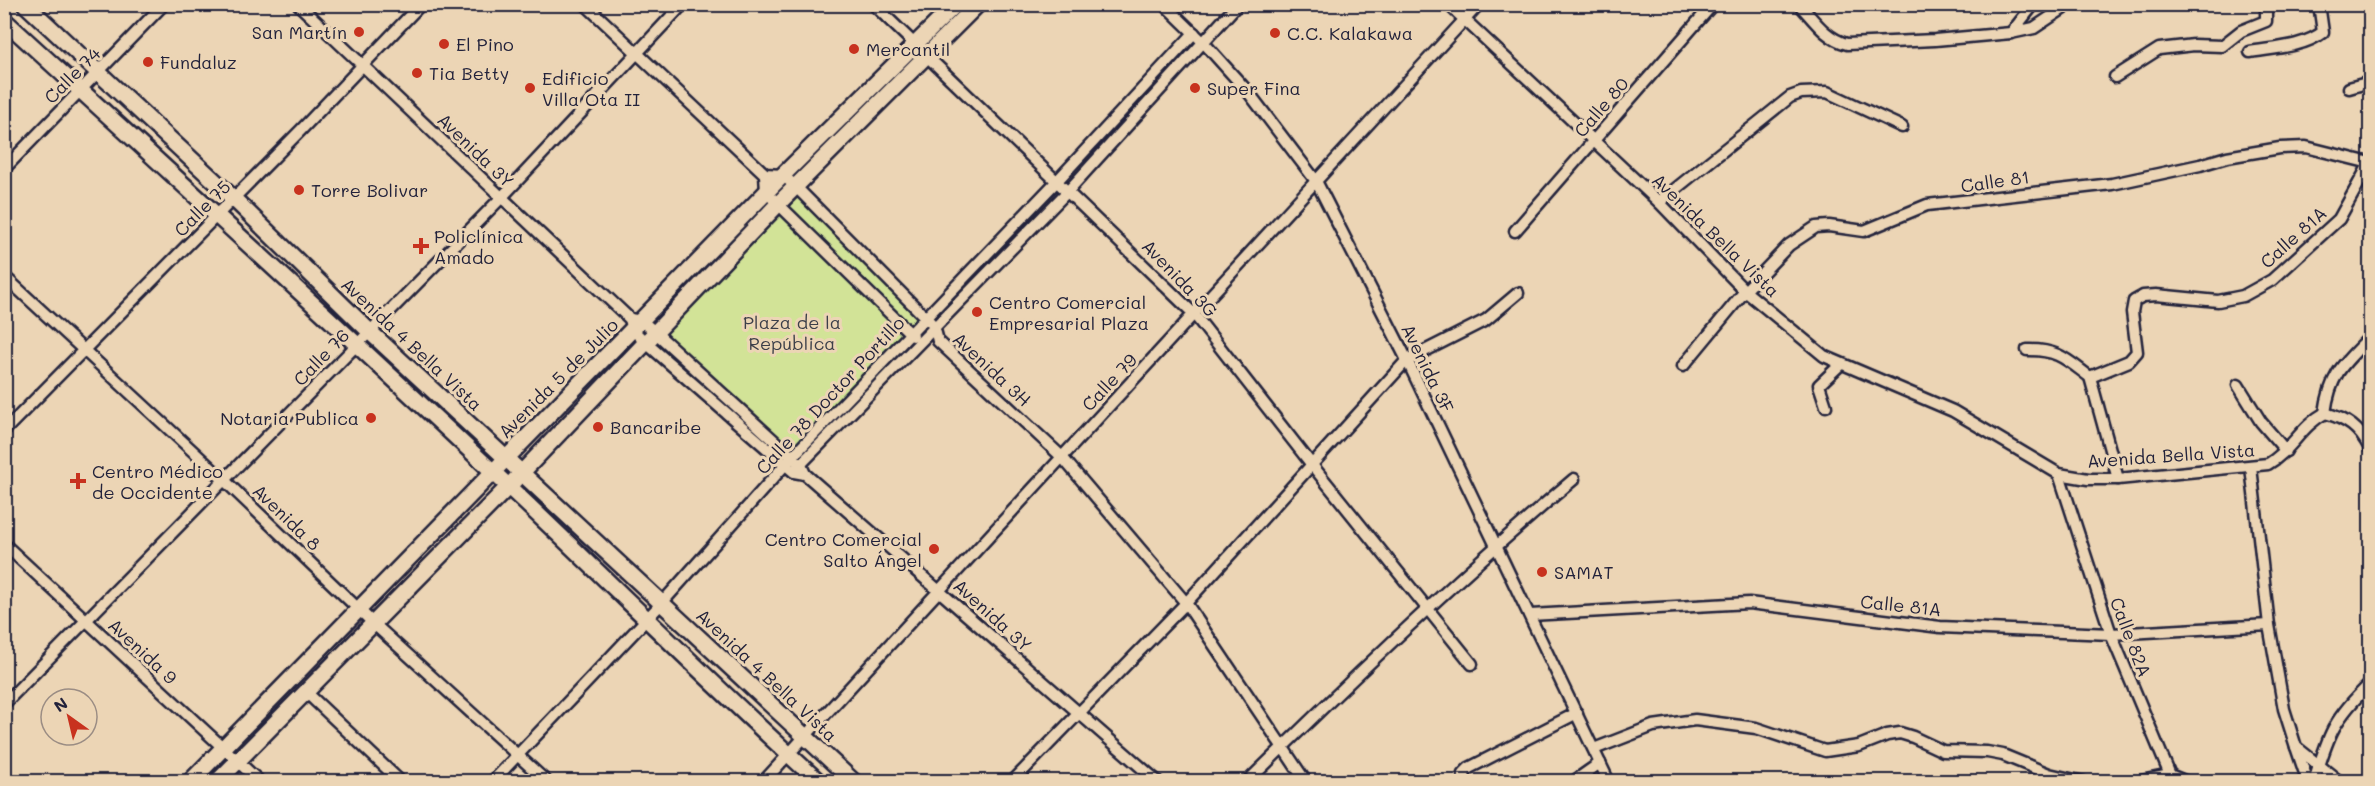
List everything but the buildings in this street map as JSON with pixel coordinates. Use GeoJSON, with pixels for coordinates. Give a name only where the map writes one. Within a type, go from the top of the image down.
{"type":"FeatureCollection","features":[{"type":"Feature","properties":{"kind":"street","name":"Avenida 4 Bella Vista"},"geometry":{"type":"LineString","coordinates":[[26,4],[234,199],[369,331],[854,782]]}},
{"type":"Feature","properties":{"kind":"street","name":"Calle 74"},"geometry":{"type":"LineString","coordinates":[[4,169],[164,4]]}},
{"type":"Feature","properties":{"kind":"street","name":"Avenida 3Y"},"geometry":{"type":"LineString","coordinates":[[298,4],[635,324],[1158,782]]}},
{"type":"Feature","properties":{"kind":"street","name":"Calle 75"},"geometry":{"type":"LineString","coordinates":[[4,432],[364,66],[421,4]]}},
{"type":"Feature","properties":{"kind":"street"},"geometry":{"type":"LineString","coordinates":[[585,4],[765,174],[783,175]]}},
{"type":"Feature","properties":{"kind":"street","name":"Calle 76"},"geometry":{"type":"LineString","coordinates":[[4,704],[501,198],[683,4]]}},
{"type":"Feature","properties":{"kind":"street","name":"Avenida 3G"},"geometry":{"type":"LineString","coordinates":[[873,4],[1194,314],[1472,664]]}},
{"type":"Feature","properties":{"kind":"street","name":"Avenida 5 de Julio"},"geometry":{"type":"LineString","coordinates":[[217,782],[509,486],[796,187],[921,50],[956,4]]}},
{"type":"Feature","properties":{"kind":"street","name":"Avenida 5 de Julio"},"geometry":{"type":"LineString","coordinates":[[190,782],[783,175],[921,50],[978,4]]}},
{"type":"Feature","properties":{"kind":"street","name":"Avenida 3F"},"geometry":{"type":"LineString","coordinates":[[1164,4],[1250,93],[1316,181],[1407,360],[1494,546],[1530,615],[1609,782]]}},
{"type":"Feature","properties":{"kind":"street","name":"Calle 78 Doctor Portillo"},"geometry":{"type":"LineString","coordinates":[[492,782],[645,620],[1068,191],[1238,4]]}},
{"type":"Feature","properties":{"kind":"street","name":"Avenida Bella Vista"},"geometry":{"type":"LineString","coordinates":[[1448,4],[1659,202],[1745,291],[1824,356],[1953,411],[2059,474],[2088,480],[2118,479],[2268,464],[2286,451],[2303,428],[2325,413]]}},
{"type":"Feature","properties":{"kind":"street","name":"Calle 79"},"geometry":{"type":"LineString","coordinates":[[763,782],[1479,4]]}},
{"type":"Feature","properties":{"kind":"street","name":"Calle 80"},"geometry":{"type":"LineString","coordinates":[[1515,231],[1713,4]]}},
{"type":"Feature","properties":{"kind":"street"},"geometry":{"type":"LineString","coordinates":[[1799,4],[1828,35],[1836,41],[1847,44],[1935,40],[2011,33],[2034,28],[2070,4]]}},
{"type":"Feature","properties":{"kind":"street"},"geometry":{"type":"LineString","coordinates":[[2011,33],[2034,4]]}},
{"type":"Feature","properties":{"kind":"street"},"geometry":{"type":"LineString","coordinates":[[2115,77],[2159,49],[2194,45],[2222,46],[2241,31],[2266,21],[2265,4]]}},
{"type":"Feature","properties":{"kind":"street"},"geometry":{"type":"LineString","coordinates":[[2250,52],[2294,44],[2319,36],[2324,28],[2319,4]]}},
{"type":"Feature","properties":{"kind":"street","name":"Avenida 4 Bella Vista"},"geometry":{"type":"LineString","coordinates":[[4,20],[509,486],[645,620],[819,782]]}},
{"type":"Feature","properties":{"kind":"street","name":"Calle 78 Doctor Portillo"},"geometry":{"type":"LineString","coordinates":[[796,466],[910,333],[1058,181],[1194,33]]}},
{"type":"Feature","properties":{"kind":"street"},"geometry":{"type":"LineString","coordinates":[[2349,88],[2370,82]]}},
{"type":"Feature","properties":{"kind":"street"},"geometry":{"type":"LineString","coordinates":[[1659,202],[1790,97],[1802,93],[1827,92],[1902,128]]}},
{"type":"Feature","properties":{"kind":"street","name":"Calle 81"},"geometry":{"type":"LineString","coordinates":[[1683,366],[1745,291],[1789,245],[1816,227],[1829,226],[1864,231],[1927,205],[2112,184],[2227,157],[2280,148],[2306,147],[2370,163]]}},
{"type":"Feature","properties":{"kind":"street","name":"Calle 81A"},"geometry":{"type":"LineString","coordinates":[[2090,377],[2129,361],[2138,352],[2132,312],[2134,301],[2143,296],[2156,295],[2218,300],[2243,296],[2272,280],[2339,219],[2370,163]]}},
{"type":"Feature","properties":{"kind":"street"},"geometry":{"type":"LineString","coordinates":[[765,174],[766,192],[910,333],[919,341],[938,341]]}},
{"type":"Feature","properties":{"kind":"street","name":"Avenida 3H"},"geometry":{"type":"LineString","coordinates":[[783,175],[934,326],[938,341],[1062,457],[1186,603],[1306,782]]}},
{"type":"Feature","properties":{"kind":"street","name":"Avenida 8"},"geometry":{"type":"LineString","coordinates":[[4,276],[224,480],[373,623],[547,782]]}},
{"type":"Feature","properties":{"kind":"street"},"geometry":{"type":"LineString","coordinates":[[1012,782],[1186,603],[1407,360],[1486,320],[1518,293]]}},
{"type":"Feature","properties":{"kind":"street"},"geometry":{"type":"LineString","coordinates":[[2370,337],[2334,376],[2325,413],[2352,423],[2364,436],[2370,449]]}},
{"type":"Feature","properties":{"kind":"street"},"geometry":{"type":"LineString","coordinates":[[2027,350],[2046,349],[2062,356],[2090,377],[2118,479]]}},
{"type":"Feature","properties":{"kind":"street"},"geometry":{"type":"LineString","coordinates":[[1826,406],[1820,386],[1841,364]]}},
{"type":"Feature","properties":{"kind":"street"},"geometry":{"type":"LineString","coordinates":[[2238,385],[2261,422],[2286,451]]}},
{"type":"Feature","properties":{"kind":"street"},"geometry":{"type":"LineString","coordinates":[[2251,467],[2269,625],[2284,709],[2308,782]]}},
{"type":"Feature","properties":{"kind":"street","name":"Calle 82A"},"geometry":{"type":"LineString","coordinates":[[2059,474],[2110,634],[2170,775]]}},
{"type":"Feature","properties":{"kind":"street"},"geometry":{"type":"LineString","coordinates":[[1247,782],[1426,608],[1494,546],[1574,479]]}},
{"type":"Feature","properties":{"kind":"street","name":"Avenida 9"},"geometry":{"type":"LineString","coordinates":[[4,544],[260,782]]}},
{"type":"Feature","properties":{"kind":"street","name":"Calle 81A"},"geometry":{"type":"LineString","coordinates":[[1530,615],[1749,603],[1930,626],[2110,634],[2269,625]]}},
{"type":"Feature","properties":{"kind":"street"},"geometry":{"type":"LineString","coordinates":[[2314,782],[2331,730],[2338,718],[2370,684]]}},
{"type":"Feature","properties":{"kind":"street"},"geometry":{"type":"LineString","coordinates":[[306,692],[401,782]]}},
{"type":"Feature","properties":{"kind":"street"},"geometry":{"type":"LineString","coordinates":[[1467,782],[1463,774],[1469,768],[1577,713]]}},
{"type":"Feature","properties":{"kind":"street"},"geometry":{"type":"LineString","coordinates":[[1593,749],[1653,726],[1695,720],[1756,728],[1825,750],[1859,746],[1887,735],[1900,733],[1943,751],[1987,752],[2003,755],[2049,774],[2084,782]]}},
{"type":"Feature","properties":{"kind":"street"},"geometry":{"type":"LineString","coordinates":[[2296,747],[2340,782]]}},
{"type":"Feature","properties":{"kind":"street"},"geometry":{"type":"LineString","coordinates":[[1572,782],[1600,763]]}},
{"type":"Feature","properties":{"kind":"street"},"geometry":{"type":"LineString","coordinates":[[2136,782],[2170,775],[2187,782]]}},
{"type":"Feature","properties":{"kind":"green space","name":"Plaza de la República"},"geometry":{"type":"Polygon","coordinates":[[[804,191],[930,319],[792,464],[654,345],[804,191]]]}},
{"type":"Feature","properties":{"kind":"place","name":"San Martín"},"geometry":{"type":"Point","coordinates":[359,32]}},
{"type":"Feature","properties":{"kind":"place","name":"C.C. Kalakawa"},"geometry":{"type":"Point","coordinates":[1275,33]}},
{"type":"Feature","properties":{"kind":"place","name":"El Pino"},"geometry":{"type":"Point","coordinates":[444,44]}},
{"type":"Feature","properties":{"kind":"place","name":"Mercantil"},"geometry":{"type":"Point","coordinates":[854,49]}},
{"type":"Feature","properties":{"kind":"place","name":"Fundaluz"},"geometry":{"type":"Point","coordinates":[148,62]}},
{"type":"Feature","properties":{"kind":"place","name":"Tia Betty"},"geometry":{"type":"Point","coordinates":[417,73]}},
{"type":"Feature","properties":{"kind":"place","name":"Edificio Villa Ota II"},"geometry":{"type":"Point","coordinates":[530,88]}},
{"type":"Feature","properties":{"kind":"place","name":"Super Fina"},"geometry":{"type":"Point","coordinates":[1195,88]}},
{"type":"Feature","properties":{"kind":"place","name":"Torre Bolivar"},"geometry":{"type":"Point","coordinates":[299,190]}},
{"type":"Feature","properties":{"kind":"place","name":"Policlínica Amado"},"geometry":{"type":"Point","coordinates":[421,246]}},
{"type":"Feature","properties":{"kind":"place","name":"Centro Comercial Empresarial Plaza"},"geometry":{"type":"Point","coordinates":[977,312]}},
{"type":"Feature","properties":{"kind":"place","name":"Notaria Publica"},"geometry":{"type":"Point","coordinates":[371,418]}},
{"type":"Feature","properties":{"kind":"place","name":"Bancaribe"},"geometry":{"type":"Point","coordinates":[598,427]}},
{"type":"Feature","properties":{"kind":"place","name":"Centro Médico de Occidente"},"geometry":{"type":"Point","coordinates":[78,481]}},
{"type":"Feature","properties":{"kind":"place","name":"Centro Comercial Salto Ángel"},"geometry":{"type":"Point","coordinates":[934,549]}},
{"type":"Feature","properties":{"kind":"place","name":"SAMAT"},"geometry":{"type":"Point","coordinates":[1542,572]}}]}
